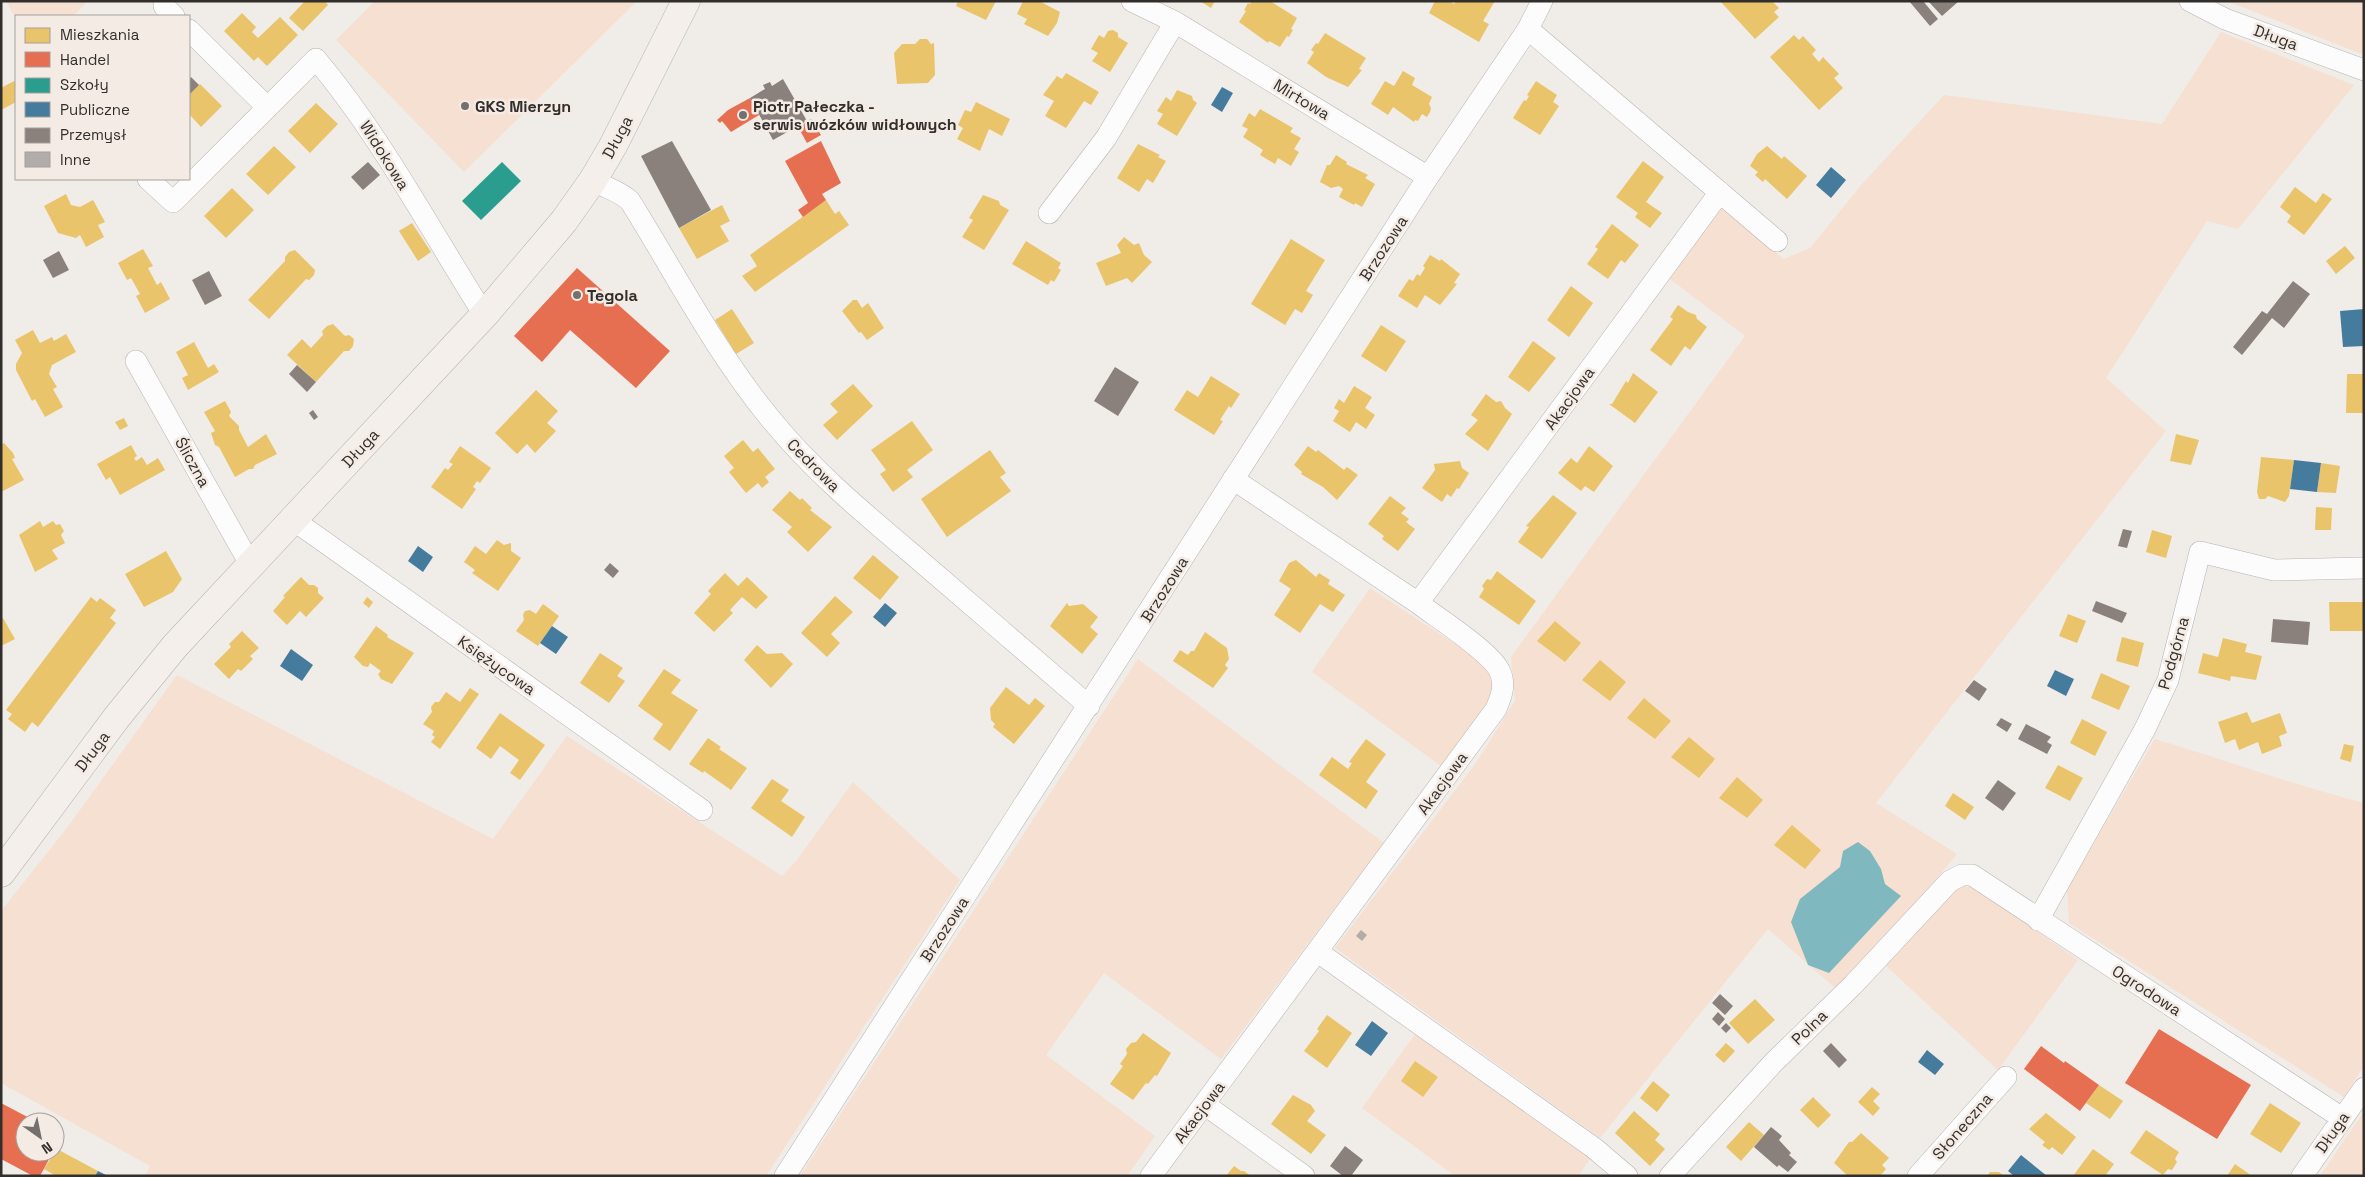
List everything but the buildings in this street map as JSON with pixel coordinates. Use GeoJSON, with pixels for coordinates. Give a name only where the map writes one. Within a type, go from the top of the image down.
{"type":"FeatureCollection","features":[{"type":"Feature","properties":{"kind":"street","name":"Długa"},"geometry":{"type":"LineString","coordinates":[[1,873],[138,690],[175,646],[486,313],[549,240],[593,180],[624,125],[686,1]]}},
{"type":"Feature","properties":{"kind":"street","name":"Mirtowa"},"geometry":{"type":"LineString","coordinates":[[1132,1],[1175,22],[1428,177]]}},
{"type":"Feature","properties":{"kind":"street","name":"Brzozowa"},"geometry":{"type":"LineString","coordinates":[[785,1176],[1428,177],[1528,29],[1542,1]]}},
{"type":"Feature","properties":{"kind":"street","name":"Długa"},"geometry":{"type":"LineString","coordinates":[[2190,1],[2225,19],[2364,70]]}},
{"type":"Feature","properties":{"kind":"street"},"geometry":{"type":"LineString","coordinates":[[1049,213],[1106,138],[1175,22]]}},
{"type":"Feature","properties":{"kind":"street"},"geometry":{"type":"LineString","coordinates":[[1528,29],[1777,241]]}},
{"type":"Feature","properties":{"kind":"street"},"geometry":{"type":"LineString","coordinates":[[190,31],[267,107]]}},
{"type":"Feature","properties":{"kind":"street","name":"Widokowa"},"geometry":{"type":"LineString","coordinates":[[149,180],[173,202],[316,58],[343,90],[478,305],[486,313]]}},
{"type":"Feature","properties":{"kind":"street","name":"Cedrowa"},"geometry":{"type":"LineString","coordinates":[[593,180],[605,188],[623,194],[630,201],[731,365],[753,398],[790,442],[820,473],[874,522],[1089,706]]}},
{"type":"Feature","properties":{"kind":"street","name":"Akacjowa"},"geometry":{"type":"LineString","coordinates":[[1418,603],[1720,192]]}},
{"type":"Feature","properties":{"kind":"street","name":"Śliczna"},"geometry":{"type":"LineString","coordinates":[[136,361],[250,564]]}},
{"type":"Feature","properties":{"kind":"street","name":"Akacjowa"},"geometry":{"type":"LineString","coordinates":[[1151,1176],[1496,709],[1503,690],[1500,672],[1492,659],[1418,603],[1233,479]]}},
{"type":"Feature","properties":{"kind":"street","name":"Księżycowa"},"geometry":{"type":"LineString","coordinates":[[292,519],[702,810]]}},
{"type":"Feature","properties":{"kind":"street","name":"Podgórna"},"geometry":{"type":"LineString","coordinates":[[2038,920],[2145,729],[2168,680],[2200,552],[2274,570],[2364,568]]}},
{"type":"Feature","properties":{"kind":"street","name":"Ogrodowa"},"geometry":{"type":"LineString","coordinates":[[1950,881],[1962,875],[1972,875],[2342,1118]]}},
{"type":"Feature","properties":{"kind":"street","name":"Polna"},"geometry":{"type":"LineString","coordinates":[[1670,1176],[1773,1063],[1853,985],[1950,881]]}},
{"type":"Feature","properties":{"kind":"street"},"geometry":{"type":"LineString","coordinates":[[1318,952],[1594,1148],[1627,1176]]}},
{"type":"Feature","properties":{"kind":"street","name":"Słoneczna"},"geometry":{"type":"LineString","coordinates":[[1918,1176],[2006,1076]]}},
{"type":"Feature","properties":{"kind":"street","name":"Długa"},"geometry":{"type":"LineString","coordinates":[[2302,1176],[2364,1088]]}},
{"type":"Feature","properties":{"kind":"street"},"geometry":{"type":"LineString","coordinates":[[1204,1104],[1304,1176]]}},
{"type":"Feature","properties":{"kind":"shaded area"},"geometry":{"type":"Polygon","coordinates":[[[6,1],[88,1],[74,15],[15,15],[15,17],[6,1]]]}},
{"type":"Feature","properties":{"kind":"shaded area","name":"GKS Mierzyn"},"geometry":{"type":"Polygon","coordinates":[[[375,1],[637,1],[464,172],[336,40],[375,1]]]}},
{"type":"Feature","properties":{"kind":"shaded area"},"geometry":{"type":"Polygon","coordinates":[[[2227,1],[2364,1],[2364,55],[2227,1]]]}},
{"type":"Feature","properties":{"kind":"shaded area"},"geometry":{"type":"Polygon","coordinates":[[[2221,32],[2354,85],[2238,229],[2207,221],[2106,378],[2166,431],[1876,803],[1957,854],[1898,925],[1836,989],[1768,929],[1600,1138],[1335,948],[1476,763],[1515,701],[1511,657],[1745,336],[1670,279],[1722,207],[1784,259],[1810,248],[1863,183],[1944,95],[2162,124],[2221,32]]]}},
{"type":"Feature","properties":{"kind":"shaded area"},"geometry":{"type":"Polygon","coordinates":[[[1370,588],[1487,665],[1494,679],[1489,702],[1466,736],[1441,766],[1312,672],[1370,588]]]}},
{"type":"Feature","properties":{"kind":"shaded area"},"geometry":{"type":"Polygon","coordinates":[[[1138,659],[1384,843],[1221,1059],[1104,973],[1046,1055],[1155,1136],[1127,1176],[800,1176],[1138,659]]]}},
{"type":"Feature","properties":{"kind":"shaded area"},"geometry":{"type":"Polygon","coordinates":[[[177,675],[493,839],[567,736],[782,876],[797,860],[853,782],[960,880],[766,1176],[145,1176],[150,1166],[65,1119],[65,1112],[53,1112],[1,1083],[1,911],[70,824],[177,675]]]}},
{"type":"Feature","properties":{"kind":"shaded area"},"geometry":{"type":"Polygon","coordinates":[[[2155,739],[2364,803],[2364,1066],[2344,1097],[2069,923],[2067,889],[2155,739]]]}},
{"type":"Feature","properties":{"kind":"shaded area"},"geometry":{"type":"Polygon","coordinates":[[[1958,885],[1975,888],[2078,960],[1998,1070],[1884,964],[1958,885]]]}},
{"type":"Feature","properties":{"kind":"shaded area"},"geometry":{"type":"Polygon","coordinates":[[[1415,1034],[1590,1159],[1578,1176],[1455,1176],[1362,1108],[1415,1034]]]}},
{"type":"Feature","properties":{"kind":"shaded area"},"geometry":{"type":"Polygon","coordinates":[[[2364,1111],[2364,1176],[2320,1176],[2364,1111]]]}},
{"type":"Feature","properties":{"kind":"water"},"geometry":{"type":"Polygon","coordinates":[[[1858,842],[1870,851],[1881,869],[1885,884],[1901,896],[1829,973],[1808,965],[1791,922],[1800,899],[1840,867],[1843,851],[1858,842]]]}},
{"type":"Feature","properties":{"kind":"place","name":"GKS Mierzyn"},"geometry":{"type":"Point","coordinates":[465,106]}},
{"type":"Feature","properties":{"kind":"place","name":"Piotr Pałeczka - serwis wózków widłowych"},"geometry":{"type":"Point","coordinates":[743,115]}},
{"type":"Feature","properties":{"kind":"place","name":"Tegola"},"geometry":{"type":"Point","coordinates":[577,295]}}]}
